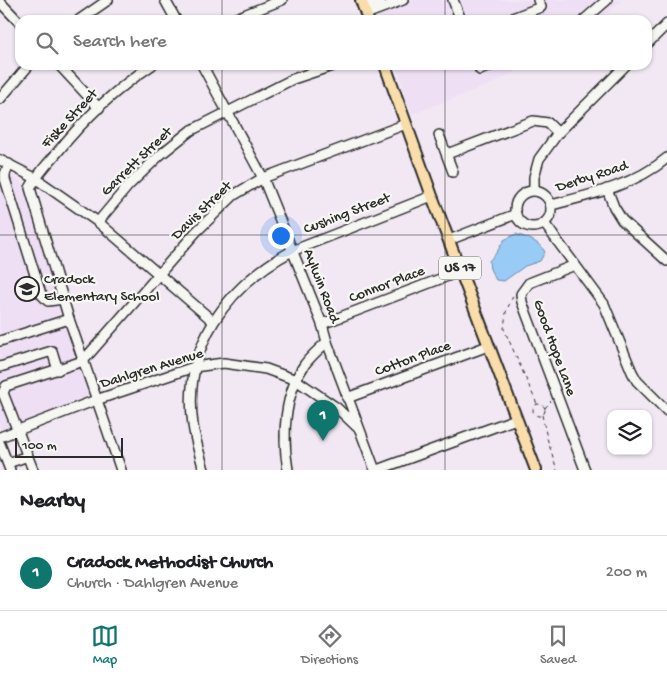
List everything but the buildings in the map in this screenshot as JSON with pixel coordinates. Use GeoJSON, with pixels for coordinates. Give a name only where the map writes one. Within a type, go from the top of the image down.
{"type":"FeatureCollection","features":[{"type":"Feature","properties":{"kind":"main road","name":"US 17"},"geometry":{"type":"LineString","coordinates":[[387,70],[432,196],[536,470]]}},
{"type":"Feature","properties":{"kind":"street"},"geometry":{"type":"LineString","coordinates":[[86,15],[108,0]]}},
{"type":"Feature","properties":{"kind":"street"},"geometry":{"type":"LineString","coordinates":[[165,0],[173,15]]}},
{"type":"Feature","properties":{"kind":"street"},"geometry":{"type":"LineString","coordinates":[[244,15],[282,0]]}},
{"type":"Feature","properties":{"kind":"street"},"geometry":{"type":"LineString","coordinates":[[365,10],[380,0]]}},
{"type":"Feature","properties":{"kind":"street"},"geometry":{"type":"LineString","coordinates":[[365,10],[403,0]]}},
{"type":"Feature","properties":{"kind":"street"},"geometry":{"type":"LineString","coordinates":[[453,0],[459,15]]}},
{"type":"Feature","properties":{"kind":"street"},"geometry":{"type":"LineString","coordinates":[[520,15],[541,7],[538,0]]}},
{"type":"Feature","properties":{"kind":"street"},"geometry":{"type":"LineString","coordinates":[[590,15],[607,0]]}},
{"type":"Feature","properties":{"kind":"street"},"geometry":{"type":"LineString","coordinates":[[0,2],[15,18]]}},
{"type":"Feature","properties":{"kind":"street"},"geometry":{"type":"LineString","coordinates":[[652,39],[667,24]]}},
{"type":"Feature","properties":{"kind":"street"},"geometry":{"type":"LineString","coordinates":[[0,99],[24,70]]}},
{"type":"Feature","properties":{"kind":"street"},"geometry":{"type":"LineString","coordinates":[[64,70],[99,108]]}},
{"type":"Feature","properties":{"kind":"street","name":"Fiske Street"},"geometry":{"type":"LineString","coordinates":[[36,178],[78,127],[124,83],[144,70]]}},
{"type":"Feature","properties":{"kind":"street","name":"Aylwin Road"},"geometry":{"type":"LineString","coordinates":[[205,70],[263,178],[322,324],[347,398],[376,470]]}},
{"type":"Feature","properties":{"kind":"street","name":"Garrett Street"},"geometry":{"type":"LineString","coordinates":[[98,222],[128,186],[160,155],[190,131],[293,79],[320,70]]}},
{"type":"Feature","properties":{"kind":"street"},"geometry":{"type":"LineString","coordinates":[[534,190],[534,177],[540,159],[558,132],[621,70]]}},
{"type":"Feature","properties":{"kind":"street"},"geometry":{"type":"LineString","coordinates":[[446,154],[533,121],[548,123],[558,132]]}},
{"type":"Feature","properties":{"kind":"street","name":"Davis Street"},"geometry":{"type":"LineString","coordinates":[[83,362],[196,232],[234,195],[263,178],[406,124]]}},
{"type":"Feature","properties":{"kind":"street"},"geometry":{"type":"LineString","coordinates":[[439,135],[453,172]]}},
{"type":"Feature","properties":{"kind":"street","name":"Derby Road"},"geometry":{"type":"LineString","coordinates":[[551,205],[616,186],[646,172],[667,158]]}},
{"type":"Feature","properties":{"kind":"street"},"geometry":{"type":"LineString","coordinates":[[0,160],[36,178],[98,222],[213,321]]}},
{"type":"Feature","properties":{"kind":"street"},"geometry":{"type":"LineString","coordinates":[[9,164],[5,179],[40,294],[48,301],[64,299]]}},
{"type":"Feature","properties":{"kind":"street"},"geometry":{"type":"LineString","coordinates":[[36,178],[30,188],[83,362],[121,470]]}},
{"type":"Feature","properties":{"kind":"street"},"geometry":{"type":"LineString","coordinates":[[607,189],[614,207],[622,220],[667,261]]}},
{"type":"Feature","properties":{"kind":"street","name":"Derby Road"},"geometry":{"type":"LineString","coordinates":[[516,214],[516,203],[519,198],[523,194],[534,190],[545,195],[551,205],[550,215],[544,223]]}},
{"type":"Feature","properties":{"kind":"street","name":"Cushing Street"},"geometry":{"type":"LineString","coordinates":[[204,470],[193,426],[191,391],[194,367],[213,321],[229,299],[274,260],[292,251],[432,196]]}},
{"type":"Feature","properties":{"kind":"street"},"geometry":{"type":"LineString","coordinates":[[449,240],[516,214],[522,223],[527,226],[539,226],[544,223],[604,304],[637,381],[667,411]]}},
{"type":"Feature","properties":{"kind":"street","name":"Good Hope Lane"},"geometry":{"type":"LineString","coordinates":[[575,265],[529,283],[521,294],[522,302],[585,470]]}},
{"type":"Feature","properties":{"kind":"street","name":"Connor Place"},"geometry":{"type":"LineString","coordinates":[[322,324],[461,271]]}},
{"type":"Feature","properties":{"kind":"street"},"geometry":{"type":"LineString","coordinates":[[0,341],[70,319]]}},
{"type":"Feature","properties":{"kind":"street"},"geometry":{"type":"LineString","coordinates":[[288,470],[285,430],[296,380],[305,364],[327,342]]}},
{"type":"Feature","properties":{"kind":"street","name":"Cotton Place"},"geometry":{"type":"LineString","coordinates":[[347,398],[488,346]]}},
{"type":"Feature","properties":{"kind":"street"},"geometry":{"type":"LineString","coordinates":[[0,367],[52,351],[58,370]]}},
{"type":"Feature","properties":{"kind":"street"},"geometry":{"type":"LineString","coordinates":[[33,470],[4,393],[6,386],[83,362]]}},
{"type":"Feature","properties":{"kind":"street","name":"Dahlgren Avenue"},"geometry":{"type":"LineString","coordinates":[[0,438],[96,400],[194,367],[224,363],[266,369],[296,380],[337,408],[359,429]]}},
{"type":"Feature","properties":{"kind":"street"},"geometry":{"type":"LineString","coordinates":[[376,470],[516,419]]}},
{"type":"Feature","properties":{"kind":"street"},"geometry":{"type":"LineString","coordinates":[[0,438],[9,467],[28,456]]}},
{"type":"Feature","properties":{"kind":"path"},"geometry":{"type":"LineString","coordinates":[[514,295],[506,312],[504,328],[537,404],[544,407],[545,410],[542,415],[557,470]]}},
{"type":"Feature","properties":{"kind":"path"},"geometry":{"type":"LineString","coordinates":[[537,404],[534,407],[534,412],[538,416],[542,415]]}},
{"type":"Feature","properties":{"kind":"shaded area"},"geometry":{"type":"Polygon","coordinates":[[[373,0],[622,0],[606,15],[378,15],[373,0]]]}},
{"type":"Feature","properties":{"kind":"shaded area"},"geometry":{"type":"Polygon","coordinates":[[[398,70],[518,70],[491,84],[412,114],[398,70]]]}},
{"type":"Feature","properties":{"kind":"shaded area","name":"Cradock Elementary School"},"geometry":{"type":"Polygon","coordinates":[[[0,169],[21,181],[88,396],[0,430],[0,169]]]}},
{"type":"Feature","properties":{"kind":"water"},"geometry":{"type":"Polygon","coordinates":[[[516,234],[536,243],[545,252],[540,261],[525,266],[504,281],[496,280],[490,269],[489,261],[504,240],[516,234]]]}},
{"type":"Feature","properties":{"kind":"place","name":"Cradock Elementary School"},"geometry":{"type":"Point","coordinates":[27,289]}},
{"type":"Feature","properties":{"kind":"place","name":"Cradock Methodist Church"},"geometry":{"type":"Point","coordinates":[323,441]}}]}
